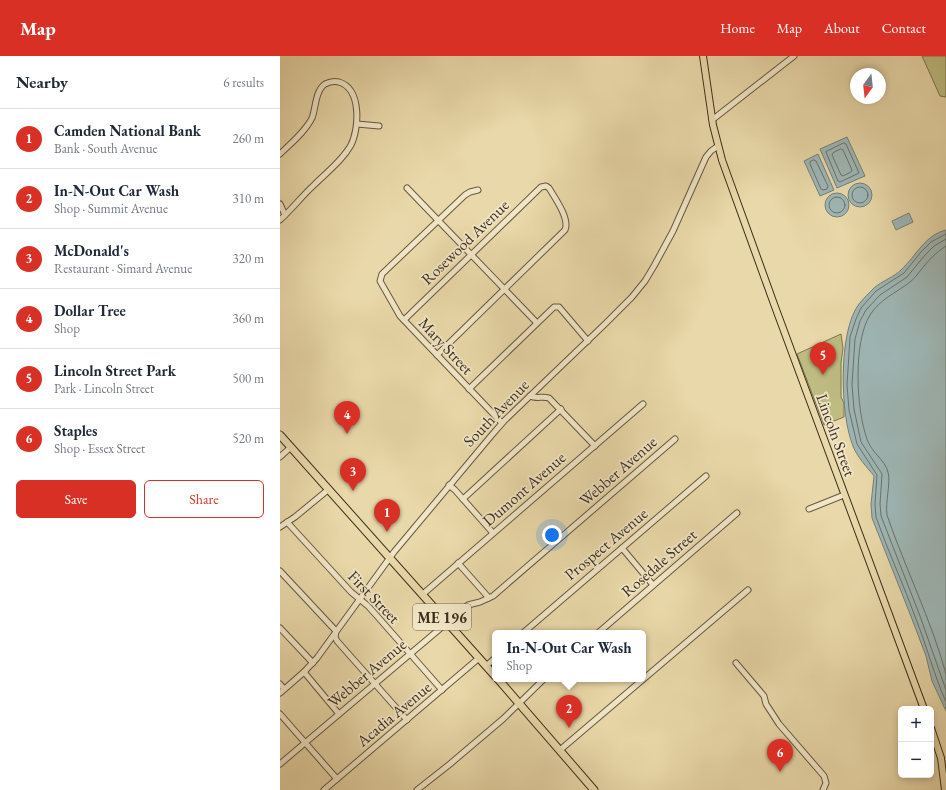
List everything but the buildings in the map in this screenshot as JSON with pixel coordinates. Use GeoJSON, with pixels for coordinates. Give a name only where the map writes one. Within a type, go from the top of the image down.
{"type":"FeatureCollection","features":[{"type":"Feature","properties":{"kind":"highway","name":"ME 196"},"geometry":{"type":"LineString","coordinates":[[280,435],[492,673]]}},
{"type":"Feature","properties":{"kind":"highway"},"geometry":{"type":"LineString","coordinates":[[501,682],[594,790]]}},
{"type":"Feature","properties":{"kind":"main road","name":"Lincoln Street"},"geometry":{"type":"LineString","coordinates":[[703,56],[712,120],[718,146],[738,207],[923,706]]}},
{"type":"Feature","properties":{"kind":"main road"},"geometry":{"type":"LineString","coordinates":[[934,737],[941,758],[945,790]]}},
{"type":"Feature","properties":{"kind":"street"},"geometry":{"type":"LineString","coordinates":[[712,120],[794,56]]}},
{"type":"Feature","properties":{"kind":"street"},"geometry":{"type":"LineString","coordinates":[[280,154],[307,126],[314,112],[320,90],[328,83],[337,82],[347,87],[355,104],[357,124],[353,140],[344,156],[280,220]]}},
{"type":"Feature","properties":{"kind":"street"},"geometry":{"type":"LineString","coordinates":[[357,124],[380,126]]}},
{"type":"Feature","properties":{"kind":"street","name":"South Avenue"},"geometry":{"type":"LineString","coordinates":[[282,691],[313,663],[390,558],[449,485],[502,423],[628,301],[649,274],[673,231],[706,157],[718,146]]}},
{"type":"Feature","properties":{"kind":"street","name":"Rosewood Avenue"},"geometry":{"type":"LineString","coordinates":[[404,320],[542,187],[546,186],[549,188],[566,219],[567,226],[559,238],[505,289]]}},
{"type":"Feature","properties":{"kind":"street"},"geometry":{"type":"LineString","coordinates":[[407,188],[537,323]]}},
{"type":"Feature","properties":{"kind":"street"},"geometry":{"type":"LineString","coordinates":[[439,220],[470,192],[478,190]]}},
{"type":"Feature","properties":{"kind":"street"},"geometry":{"type":"LineString","coordinates":[[280,204],[285,215]]}},
{"type":"Feature","properties":{"kind":"street","name":"Mary Street"},"geometry":{"type":"LineString","coordinates":[[439,220],[382,274],[380,279],[382,286],[404,320],[502,423]]}},
{"type":"Feature","properties":{"kind":"street"},"geometry":{"type":"LineString","coordinates":[[437,355],[505,289]]}},
{"type":"Feature","properties":{"kind":"street"},"geometry":{"type":"LineString","coordinates":[[469,389],[554,307],[557,307],[568,317],[588,341]]}},
{"type":"Feature","properties":{"kind":"street"},"geometry":{"type":"LineString","coordinates":[[530,396],[534,398],[549,398],[595,446]]}},
{"type":"Feature","properties":{"kind":"street","name":"Dumont Avenue"},"geometry":{"type":"LineString","coordinates":[[422,594],[643,404]]}},
{"type":"Feature","properties":{"kind":"street"},"geometry":{"type":"LineString","coordinates":[[463,499],[561,409]]}},
{"type":"Feature","properties":{"kind":"street","name":"Webber Avenue"},"geometry":{"type":"LineString","coordinates":[[280,764],[468,605],[489,598],[675,439]]}},
{"type":"Feature","properties":{"kind":"street"},"geometry":{"type":"LineString","coordinates":[[280,457],[291,447]]}},
{"type":"Feature","properties":{"kind":"street","name":"Prospect Avenue"},"geometry":{"type":"LineString","coordinates":[[526,630],[706,476]]}},
{"type":"Feature","properties":{"kind":"street"},"geometry":{"type":"LineString","coordinates":[[449,485],[493,533]]}},
{"type":"Feature","properties":{"kind":"street"},"geometry":{"type":"LineString","coordinates":[[280,527],[329,489]]}},
{"type":"Feature","properties":{"kind":"street"},"geometry":{"type":"LineString","coordinates":[[809,509],[844,495]]}},
{"type":"Feature","properties":{"kind":"street","name":"Rosedale Street"},"geometry":{"type":"LineString","coordinates":[[601,630],[737,513]]}},
{"type":"Feature","properties":{"kind":"street","name":"First Street"},"geometry":{"type":"LineString","coordinates":[[287,522],[351,592],[373,611],[442,690]]}},
{"type":"Feature","properties":{"kind":"street"},"geometry":{"type":"LineString","coordinates":[[622,548],[653,585]]}},
{"type":"Feature","properties":{"kind":"street"},"geometry":{"type":"LineString","coordinates":[[458,563],[489,598]]}},
{"type":"Feature","properties":{"kind":"street"},"geometry":{"type":"LineString","coordinates":[[280,572],[336,631],[335,637],[337,641],[407,720]]}},
{"type":"Feature","properties":{"kind":"street"},"geometry":{"type":"LineString","coordinates":[[646,677],[748,590]]}},
{"type":"Feature","properties":{"kind":"street"},"geometry":{"type":"LineString","coordinates":[[280,628],[313,663]]}},
{"type":"Feature","properties":{"kind":"street","name":"Acadia Avenue"},"geometry":{"type":"LineString","coordinates":[[324,790],[479,658]]}},
{"type":"Feature","properties":{"kind":"street"},"geometry":{"type":"LineString","coordinates":[[486,666],[492,661]]}},
{"type":"Feature","properties":{"kind":"street"},"geometry":{"type":"LineString","coordinates":[[736,663],[764,696],[766,704],[779,724],[824,776],[826,783],[823,790]]}},
{"type":"Feature","properties":{"kind":"street"},"geometry":{"type":"LineString","coordinates":[[304,672],[339,714]]}},
{"type":"Feature","properties":{"kind":"street"},"geometry":{"type":"LineString","coordinates":[[417,790],[450,764],[541,682]]}},
{"type":"Feature","properties":{"kind":"street"},"geometry":{"type":"LineString","coordinates":[[560,750],[640,682]]}},
{"type":"Feature","properties":{"kind":"street"},"geometry":{"type":"LineString","coordinates":[[280,684],[282,691]]}},
{"type":"Feature","properties":{"kind":"street"},"geometry":{"type":"LineString","coordinates":[[280,714],[337,779]]}},
{"type":"Feature","properties":{"kind":"shaded area"},"geometry":{"type":"Polygon","coordinates":[[[922,56],[946,56],[946,97],[940,96],[922,56]]]}},
{"type":"Feature","properties":{"kind":"shaded area"},"geometry":{"type":"Polygon","coordinates":[[[841,334],[843,348],[841,363],[841,397],[844,403],[844,417],[824,425],[797,354],[841,334]]]}},
{"type":"Feature","properties":{"kind":"water"},"geometry":{"type":"Polygon","coordinates":[[[847,137],[865,176],[837,188],[820,149],[847,137]]]}},
{"type":"Feature","properties":{"kind":"water"},"geometry":{"type":"Polygon","coordinates":[[[818,154],[834,190],[820,196],[804,161],[818,154]]]}},
{"type":"Feature","properties":{"kind":"water"},"geometry":{"type":"Polygon","coordinates":[[[860,183],[868,187],[872,195],[868,203],[860,207],[852,203],[848,195],[852,187],[860,183]]]}},
{"type":"Feature","properties":{"kind":"water"},"geometry":{"type":"Polygon","coordinates":[[[837,193],[845,197],[849,205],[845,213],[837,217],[829,213],[825,205],[829,197],[837,193]]]}},
{"type":"Feature","properties":{"kind":"water"},"geometry":{"type":"Polygon","coordinates":[[[909,213],[913,222],[896,230],[892,221],[909,213]]]}},
{"type":"Feature","properties":{"kind":"water"},"geometry":{"type":"Polygon","coordinates":[[[946,230],[946,711],[932,681],[926,656],[872,518],[871,504],[874,476],[862,462],[853,446],[846,415],[843,374],[847,333],[852,317],[859,304],[874,288],[901,270],[926,241],[932,236],[946,230]]]}},
{"type":"Feature","properties":{"kind":"place","name":"Lincoln Street Park"},"geometry":{"type":"Point","coordinates":[823,375]}},
{"type":"Feature","properties":{"kind":"place","name":"Dollar Tree"},"geometry":{"type":"Point","coordinates":[347,434]}},
{"type":"Feature","properties":{"kind":"place","name":"McDonald's"},"geometry":{"type":"Point","coordinates":[353,491]}},
{"type":"Feature","properties":{"kind":"place","name":"Camden National Bank"},"geometry":{"type":"Point","coordinates":[387,532]}},
{"type":"Feature","properties":{"kind":"place","name":"In-N-Out Car Wash"},"geometry":{"type":"Point","coordinates":[569,728]}},
{"type":"Feature","properties":{"kind":"place","name":"Staples"},"geometry":{"type":"Point","coordinates":[780,772]}}]}
